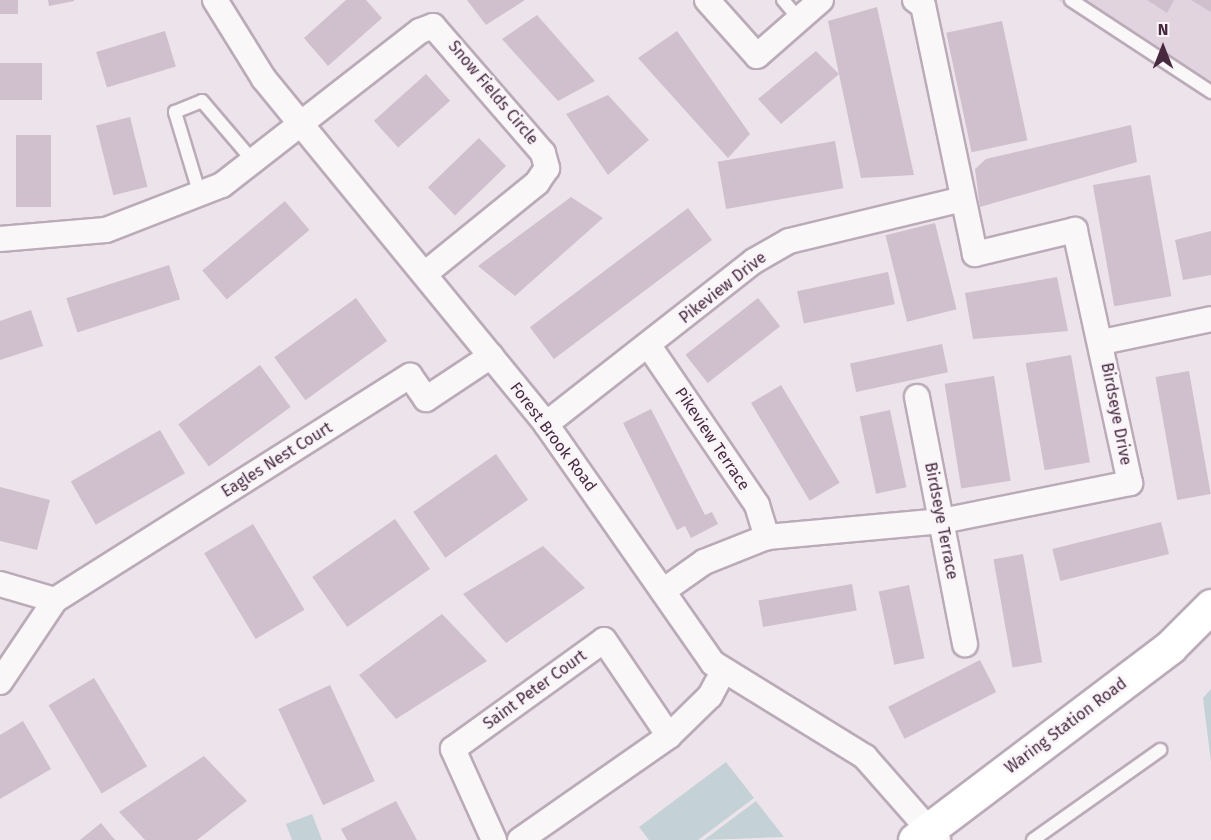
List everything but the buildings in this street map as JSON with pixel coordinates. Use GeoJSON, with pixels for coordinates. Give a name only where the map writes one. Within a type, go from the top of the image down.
{"type":"FeatureCollection","features":[{"type":"Feature","properties":{"kind":"street","name":"Forest Brook Road"},"geometry":{"type":"LineString","coordinates":[[215,0],[264,78],[427,272],[546,424],[722,673],[839,738],[899,790],[928,836]]}},
{"type":"Feature","properties":{"kind":"street"},"geometry":{"type":"LineString","coordinates":[[714,2],[757,56],[821,0]]}},
{"type":"Feature","properties":{"kind":"street","name":"Birdseye Drive"},"geometry":{"type":"LineString","coordinates":[[663,591],[704,562],[767,537],[942,521],[1130,483],[1102,342],[1075,230],[975,254],[924,6],[915,0]]}},
{"type":"Feature","properties":{"kind":"street","name":"Snow Fields Circle"},"geometry":{"type":"LineString","coordinates":[[303,123],[420,31],[434,26],[447,38],[543,153],[547,168],[537,183],[427,272]]}},
{"type":"Feature","properties":{"kind":"street"},"geometry":{"type":"LineString","coordinates":[[0,239],[106,230],[200,195],[253,161],[303,123]]}},
{"type":"Feature","properties":{"kind":"street","name":"Pikeview Drive"},"geometry":{"type":"LineString","coordinates":[[546,424],[754,261],[789,241],[962,199]]}},
{"type":"Feature","properties":{"kind":"street"},"geometry":{"type":"LineString","coordinates":[[1102,342],[1211,319]]}},
{"type":"Feature","properties":{"kind":"street","name":"Pikeview Terrace"},"geometry":{"type":"LineString","coordinates":[[649,345],[757,505],[767,537]]}},
{"type":"Feature","properties":{"kind":"street","name":"Eagles Nest Court"},"geometry":{"type":"LineString","coordinates":[[0,682],[54,600],[410,376],[426,399],[491,356]]}},
{"type":"Feature","properties":{"kind":"street","name":"Birdseye Terrace"},"geometry":{"type":"LineString","coordinates":[[917,397],[965,644]]}},
{"type":"Feature","properties":{"kind":"street"},"geometry":{"type":"LineString","coordinates":[[0,584],[54,600]]}},
{"type":"Feature","properties":{"kind":"street","name":"Waring Station Road"},"geometry":{"type":"LineString","coordinates":[[928,836],[1170,647],[1211,606]]}},
{"type":"Feature","properties":{"kind":"street","name":"Saint Peter Court"},"geometry":{"type":"LineString","coordinates":[[494,840],[453,749],[604,640],[669,736]]}},
{"type":"Feature","properties":{"kind":"street"},"geometry":{"type":"LineString","coordinates":[[520,840],[669,736],[710,696],[722,673]]}},
{"type":"Feature","properties":{"kind":"lane"},"geometry":{"type":"LineString","coordinates":[[783,0],[799,19]]}},
{"type":"Feature","properties":{"kind":"lane"},"geometry":{"type":"LineString","coordinates":[[1071,0],[1211,92]]}},
{"type":"Feature","properties":{"kind":"lane"},"geometry":{"type":"LineString","coordinates":[[200,195],[175,112],[202,101],[253,161]]}},
{"type":"Feature","properties":{"kind":"lane"},"geometry":{"type":"LineString","coordinates":[[1033,840],[1160,750]]}},
{"type":"Feature","properties":{"kind":"shaded area"},"geometry":{"type":"Polygon","coordinates":[[[1058,0],[1211,0],[1211,98],[1058,0]]]}},
{"type":"Feature","properties":{"kind":"shaded area"},"geometry":{"type":"Polygon","coordinates":[[[1211,689],[1211,762],[1203,698],[1211,689]]]}},
{"type":"Feature","properties":{"kind":"shaded area"},"geometry":{"type":"Polygon","coordinates":[[[726,762],[754,798],[698,840],[649,840],[639,827],[726,762]]]}},
{"type":"Feature","properties":{"kind":"shaded area"},"geometry":{"type":"Polygon","coordinates":[[[756,801],[784,837],[704,840],[756,801]]]}},
{"type":"Feature","properties":{"kind":"shaded area"},"geometry":{"type":"Polygon","coordinates":[[[312,814],[322,840],[292,840],[286,824],[312,814]]]}}]}
